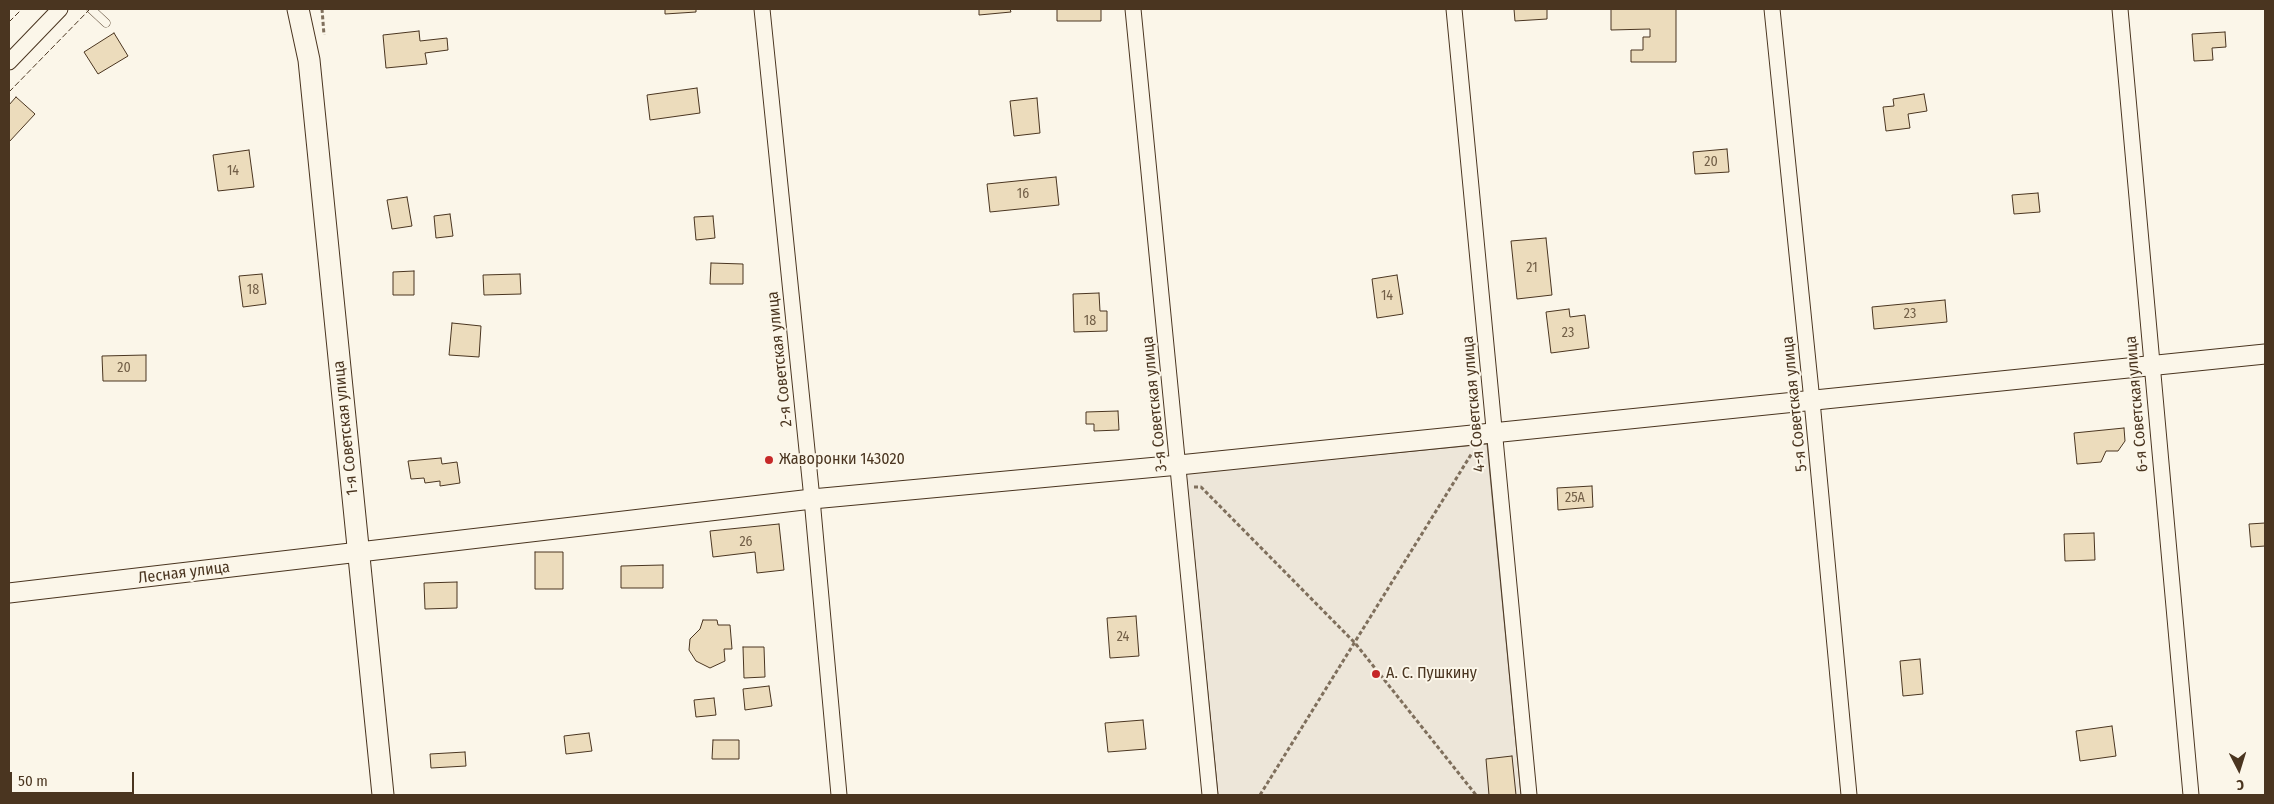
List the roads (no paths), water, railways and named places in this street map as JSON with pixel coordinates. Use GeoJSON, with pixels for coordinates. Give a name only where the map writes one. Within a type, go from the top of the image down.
{"type":"FeatureCollection","features":[{"type":"Feature","properties":{"kind":"main road","name":"1-я Советская улица"},"geometry":{"type":"LineString","coordinates":[[298,9],[309,60],[383,795]]}},
{"type":"Feature","properties":{"kind":"street"},"geometry":{"type":"LineString","coordinates":[[9,62],[60,9]]}},
{"type":"Feature","properties":{"kind":"street"},"geometry":{"type":"LineString","coordinates":[[288,9],[309,60]]}},
{"type":"Feature","properties":{"kind":"street"},"geometry":{"type":"LineString","coordinates":[[306,9],[309,60]]}},
{"type":"Feature","properties":{"kind":"street","name":"2-я Советская улица"},"geometry":{"type":"LineString","coordinates":[[762,9],[812,499],[839,795]]}},
{"type":"Feature","properties":{"kind":"street","name":"3-я Советская улица"},"geometry":{"type":"LineString","coordinates":[[1133,9],[1210,795]]}},
{"type":"Feature","properties":{"kind":"street","name":"4-я Советская улица"},"geometry":{"type":"LineString","coordinates":[[1454,9],[1529,795]]}},
{"type":"Feature","properties":{"kind":"street","name":"5-я Советская улица"},"geometry":{"type":"LineString","coordinates":[[1772,9],[1812,400],[1849,795]]}},
{"type":"Feature","properties":{"kind":"street","name":"6-я Советская улица"},"geometry":{"type":"LineString","coordinates":[[2120,9],[2191,795]]}},
{"type":"Feature","properties":{"kind":"street","name":"Лесная улица"},"geometry":{"type":"LineString","coordinates":[[9,593],[812,499],[1179,465],[1495,442],[1812,400],[2265,354]]}},
{"type":"Feature","properties":{"kind":"lane"},"geometry":{"type":"LineString","coordinates":[[91,9],[106,24]]}},
{"type":"Feature","properties":{"kind":"place","name":"Жаворонки 143020"},"geometry":{"type":"Point","coordinates":[769,460]}},
{"type":"Feature","properties":{"kind":"place","name":"А. С. Пушкину"},"geometry":{"type":"Point","coordinates":[1376,674]}}]}
